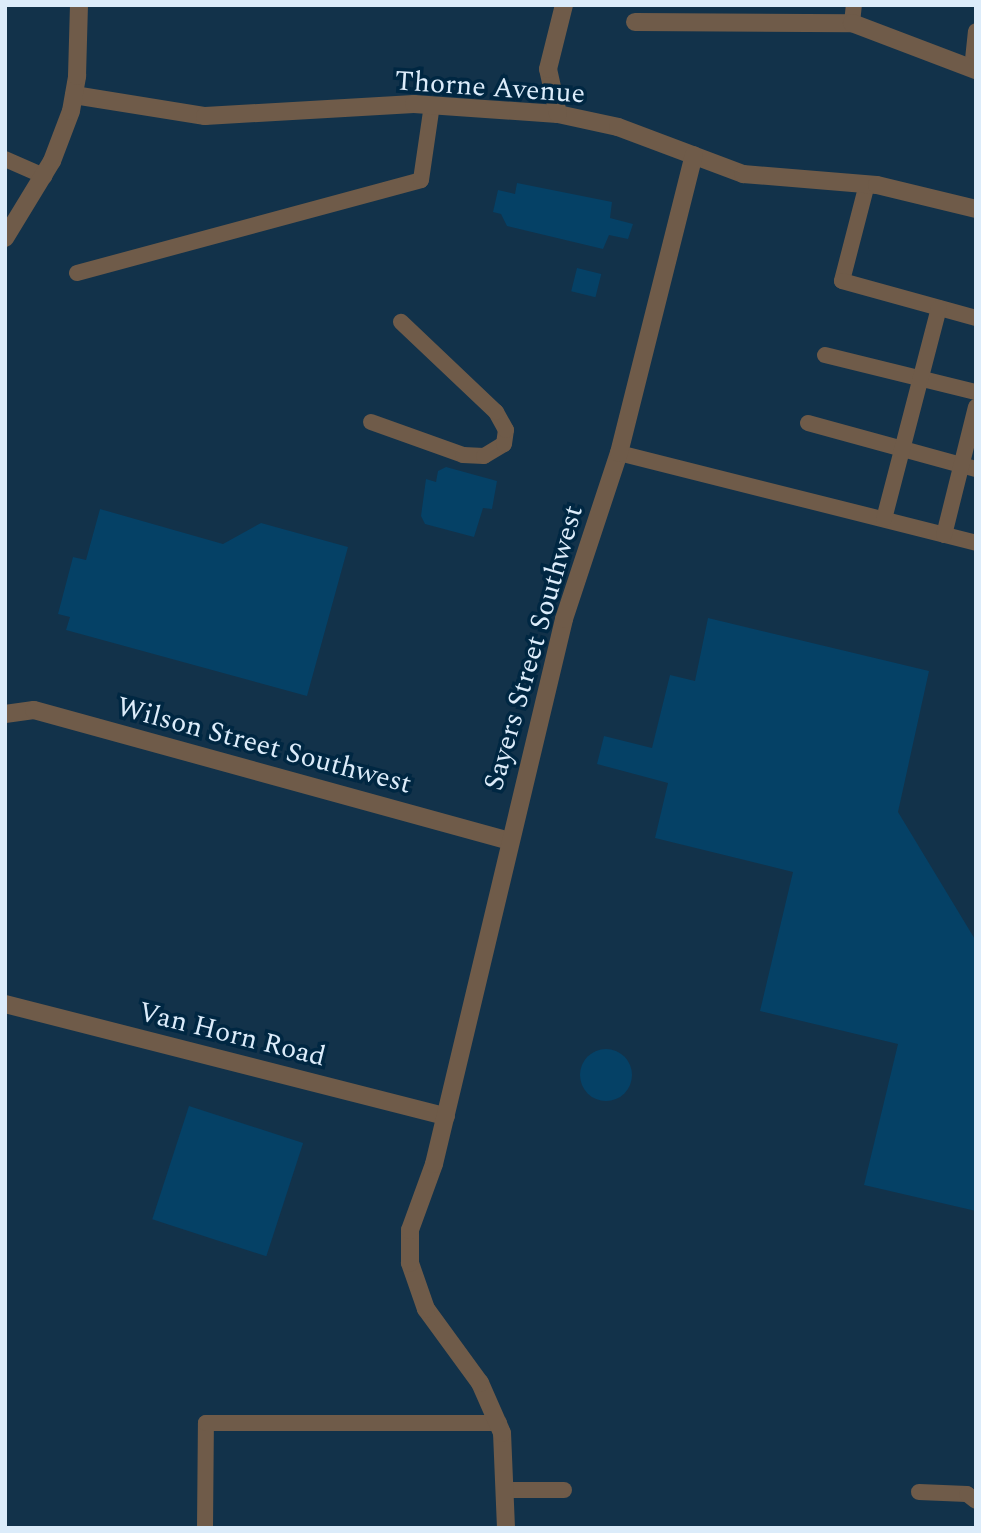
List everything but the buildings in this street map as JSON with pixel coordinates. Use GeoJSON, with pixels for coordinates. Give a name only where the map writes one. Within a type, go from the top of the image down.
{"type":"FeatureCollection","features":[{"type":"Feature","properties":{"kind":"street"},"geometry":{"type":"LineString","coordinates":[[5,238],[44,177],[75,95],[79,5]]}},
{"type":"Feature","properties":{"kind":"street"},"geometry":{"type":"LineString","coordinates":[[558,114],[548,69],[564,5]]}},
{"type":"Feature","properties":{"kind":"street"},"geometry":{"type":"LineString","coordinates":[[635,22],[853,14],[974,69]]}},
{"type":"Feature","properties":{"kind":"street","name":"Thorne Avenue"},"geometry":{"type":"LineString","coordinates":[[75,95],[205,116],[432,105],[558,114],[618,127],[743,174],[867,184],[916,191],[976,209]]}},
{"type":"Feature","properties":{"kind":"street","name":"Sayers Street Southwest"},"geometry":{"type":"LineString","coordinates":[[499,1423],[480,1383],[426,1309],[410,1263],[410,1230],[446,1116],[508,841],[564,619],[619,453],[694,155]]}},
{"type":"Feature","properties":{"kind":"street","name":"Wilson Street Southwest"},"geometry":{"type":"LineString","coordinates":[[5,714],[34,710],[508,841]]}},
{"type":"Feature","properties":{"kind":"street","name":"Van Horn Road"},"geometry":{"type":"LineString","coordinates":[[5,1004],[446,1116]]}},
{"type":"Feature","properties":{"kind":"street"},"geometry":{"type":"LineString","coordinates":[[499,1423],[506,1528]]}},
{"type":"Feature","properties":{"kind":"lane"},"geometry":{"type":"LineString","coordinates":[[974,69],[976,31]]}},
{"type":"Feature","properties":{"kind":"lane"},"geometry":{"type":"LineString","coordinates":[[77,273],[421,180],[432,105]]}},
{"type":"Feature","properties":{"kind":"lane"},"geometry":{"type":"LineString","coordinates":[[5,159],[44,177]]}},
{"type":"Feature","properties":{"kind":"lane"},"geometry":{"type":"LineString","coordinates":[[867,184],[842,281],[976,318]]}},
{"type":"Feature","properties":{"kind":"lane"},"geometry":{"type":"LineString","coordinates":[[884,519],[939,308]]}},
{"type":"Feature","properties":{"kind":"lane"},"geometry":{"type":"LineString","coordinates":[[371,422],[463,455],[484,456],[504,444],[506,430],[496,412],[401,322]]}},
{"type":"Feature","properties":{"kind":"lane"},"geometry":{"type":"LineString","coordinates":[[825,355],[976,392]]}},
{"type":"Feature","properties":{"kind":"lane"},"geometry":{"type":"LineString","coordinates":[[944,535],[969,468],[976,407]]}},
{"type":"Feature","properties":{"kind":"lane"},"geometry":{"type":"LineString","coordinates":[[808,423],[969,468]]}},
{"type":"Feature","properties":{"kind":"lane"},"geometry":{"type":"LineString","coordinates":[[619,453],[976,542]]}},
{"type":"Feature","properties":{"kind":"lane"},"geometry":{"type":"LineString","coordinates":[[205,1528],[206,1423],[499,1423]]}},
{"type":"Feature","properties":{"kind":"lane"},"geometry":{"type":"LineString","coordinates":[[505,1490],[564,1490]]}},
{"type":"Feature","properties":{"kind":"lane"},"geometry":{"type":"LineString","coordinates":[[919,1492],[967,1494],[976,1501]]}},
{"type":"Feature","properties":{"kind":"shaded area"},"geometry":{"type":"Polygon","coordinates":[[[5,5],[976,5],[976,1528],[5,1528],[5,5]]]}}]}
